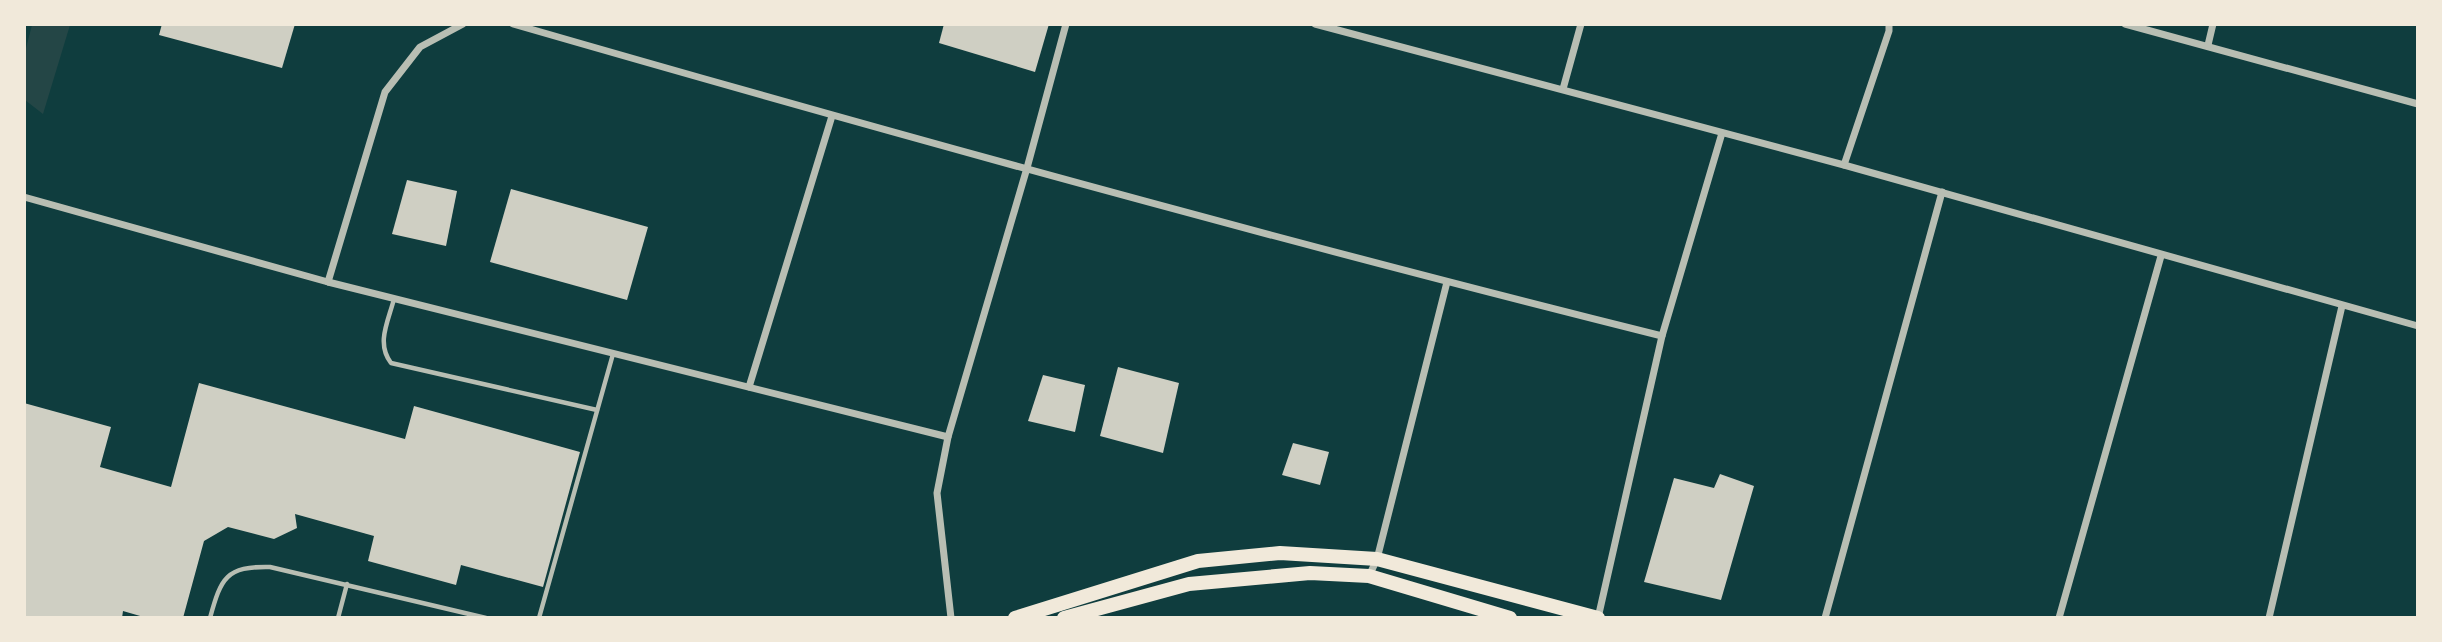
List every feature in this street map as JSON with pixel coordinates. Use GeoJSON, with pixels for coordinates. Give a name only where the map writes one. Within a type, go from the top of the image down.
{"type":"FeatureCollection","features":[{"type":"Feature","properties":{"kind":"main road"},"geometry":{"type":"LineString","coordinates":[[1015,618],[1198,561],[1280,553],[1377,559],[1598,618]]}},
{"type":"Feature","properties":{"kind":"main road"},"geometry":{"type":"LineString","coordinates":[[1064,618],[1189,584],[1310,573],[1369,576],[1510,618]]}},
{"type":"Feature","properties":{"kind":"street"},"geometry":{"type":"LineString","coordinates":[[328,282],[385,92],[421,47],[463,24]]}},
{"type":"Feature","properties":{"kind":"street"},"geometry":{"type":"LineString","coordinates":[[513,24],[832,116],[1447,282],[1662,336]]}},
{"type":"Feature","properties":{"kind":"street"},"geometry":{"type":"LineString","coordinates":[[951,618],[937,494],[948,437],[1066,24]]}},
{"type":"Feature","properties":{"kind":"street"},"geometry":{"type":"LineString","coordinates":[[1315,24],[1844,165],[2417,326]]}},
{"type":"Feature","properties":{"kind":"street"},"geometry":{"type":"LineString","coordinates":[[1563,89],[1581,24]]}},
{"type":"Feature","properties":{"kind":"street"},"geometry":{"type":"LineString","coordinates":[[1844,165],[1889,31],[1889,24]]}},
{"type":"Feature","properties":{"kind":"street"},"geometry":{"type":"LineString","coordinates":[[2125,24],[2417,104]]}},
{"type":"Feature","properties":{"kind":"street"},"geometry":{"type":"LineString","coordinates":[[2208,46],[2213,24]]}},
{"type":"Feature","properties":{"kind":"street"},"geometry":{"type":"LineString","coordinates":[[749,387],[832,116]]}},
{"type":"Feature","properties":{"kind":"street"},"geometry":{"type":"LineString","coordinates":[[1598,618],[1662,336],[1722,133]]}},
{"type":"Feature","properties":{"kind":"street"},"geometry":{"type":"LineString","coordinates":[[1825,618],[1942,192]]}},
{"type":"Feature","properties":{"kind":"street"},"geometry":{"type":"LineString","coordinates":[[24,197],[328,282],[948,437]]}},
{"type":"Feature","properties":{"kind":"street"},"geometry":{"type":"LineString","coordinates":[[2060,618],[2161,256]]}},
{"type":"Feature","properties":{"kind":"street"},"geometry":{"type":"LineString","coordinates":[[1369,576],[1377,559],[1447,282]]}},
{"type":"Feature","properties":{"kind":"street"},"geometry":{"type":"LineString","coordinates":[[2269,618],[2342,306]]}},
{"type":"Feature","properties":{"kind":"lane"},"geometry":{"type":"LineString","coordinates":[[394,298],[383,340],[384,354],[391,363],[597,410]]}},
{"type":"Feature","properties":{"kind":"lane"},"geometry":{"type":"LineString","coordinates":[[538,618],[614,353]]}},
{"type":"Feature","properties":{"kind":"lane"},"geometry":{"type":"LineString","coordinates":[[210,618],[217,592],[226,578],[247,566],[270,567],[486,618]]}},
{"type":"Feature","properties":{"kind":"lane"},"geometry":{"type":"LineString","coordinates":[[338,618],[347,584]]}},
{"type":"Feature","properties":{"kind":"shaded area"},"geometry":{"type":"Polygon","coordinates":[[[32,25],[70,25],[43,114],[25,100],[25,52],[32,25]]]}},
{"type":"Feature","properties":{"kind":"building"},"geometry":{"type":"Polygon","coordinates":[[[162,24],[295,24],[282,68],[159,35],[162,24]]]}},
{"type":"Feature","properties":{"kind":"building"},"geometry":{"type":"Polygon","coordinates":[[[944,24],[1049,24],[1035,72],[939,43],[944,24]]]}},
{"type":"Feature","properties":{"kind":"building"},"geometry":{"type":"Polygon","coordinates":[[[407,180],[457,191],[446,246],[392,234],[407,180]]]}},
{"type":"Feature","properties":{"kind":"building"},"geometry":{"type":"Polygon","coordinates":[[[511,189],[648,227],[627,300],[490,262],[511,189]]]}},
{"type":"Feature","properties":{"kind":"building"},"geometry":{"type":"Polygon","coordinates":[[[1118,367],[1179,383],[1163,453],[1100,436],[1118,367]]]}},
{"type":"Feature","properties":{"kind":"building"},"geometry":{"type":"Polygon","coordinates":[[[1043,375],[1085,385],[1075,432],[1028,421],[1043,375]]]}},
{"type":"Feature","properties":{"kind":"building"},"geometry":{"type":"Polygon","coordinates":[[[199,383],[405,439],[414,406],[580,452],[543,587],[461,565],[456,585],[368,561],[374,536],[295,514],[297,528],[274,539],[228,527],[204,541],[183,618],[147,618],[123,611],[122,618],[24,618],[24,403],[111,427],[100,467],[171,487],[199,383]]]}},
{"type":"Feature","properties":{"kind":"building"},"geometry":{"type":"Polygon","coordinates":[[[1293,443],[1329,452],[1320,485],[1282,475],[1293,443]]]}},
{"type":"Feature","properties":{"kind":"building"},"geometry":{"type":"Polygon","coordinates":[[[1720,474],[1754,486],[1721,600],[1644,582],[1674,478],[1714,488],[1720,474]]]}}]}
